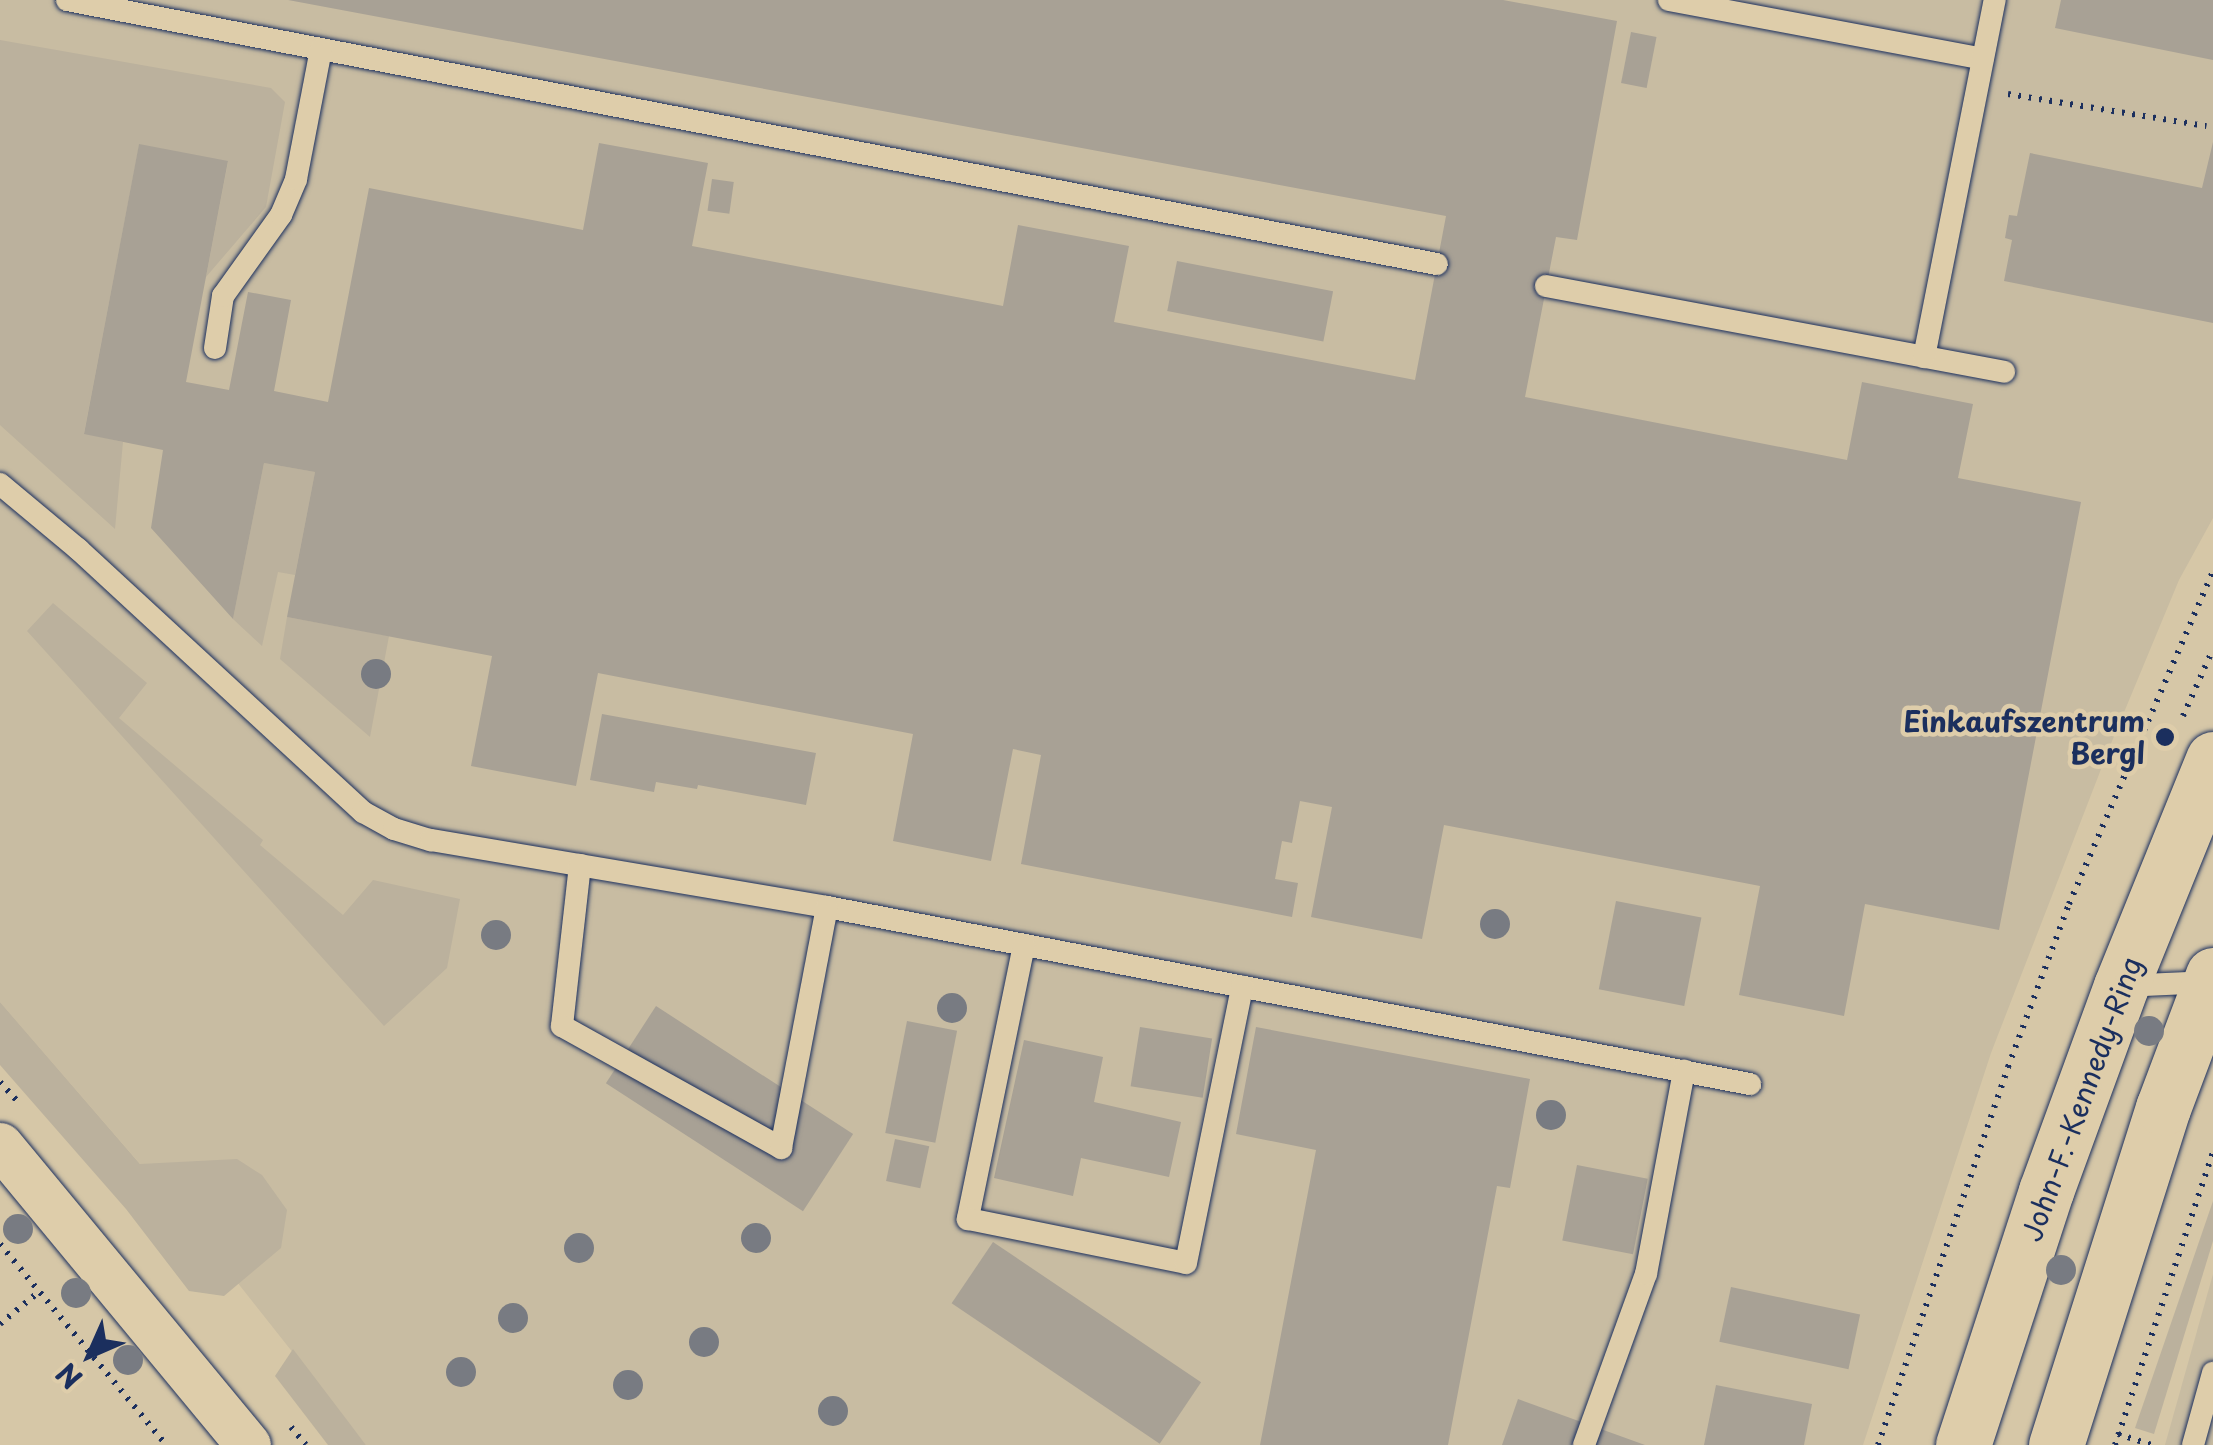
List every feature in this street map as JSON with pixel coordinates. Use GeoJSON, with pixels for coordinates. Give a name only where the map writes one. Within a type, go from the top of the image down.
{"type":"FeatureCollection","features":[{"type":"Feature","properties":{"kind":"main road","name":"John-F.-Kennedy-Ring"},"geometry":{"type":"LineString","coordinates":[[1963,1445],[2046,1192],[2121,986],[2213,759]]}},
{"type":"Feature","properties":{"kind":"main road"},"geometry":{"type":"LineString","coordinates":[[2056,1445],[2181,1091],[2212,980]]}},
{"type":"Feature","properties":{"kind":"street"},"geometry":{"type":"LineString","coordinates":[[0,1145],[248,1445]]}},
{"type":"Feature","properties":{"kind":"lane"},"geometry":{"type":"LineString","coordinates":[[67,0],[1437,264]]}},
{"type":"Feature","properties":{"kind":"lane"},"geometry":{"type":"LineString","coordinates":[[1669,0],[1983,59]]}},
{"type":"Feature","properties":{"kind":"lane"},"geometry":{"type":"LineString","coordinates":[[1924,357],[1995,0]]}},
{"type":"Feature","properties":{"kind":"lane"},"geometry":{"type":"LineString","coordinates":[[215,348],[223,296],[280,214],[296,179],[321,49]]}},
{"type":"Feature","properties":{"kind":"lane"},"geometry":{"type":"LineString","coordinates":[[1546,286],[2004,372]]}},
{"type":"Feature","properties":{"kind":"lane"},"geometry":{"type":"LineString","coordinates":[[0,484],[78,550],[362,812],[394,829],[430,840],[827,907],[1750,1084]]}},
{"type":"Feature","properties":{"kind":"lane"},"geometry":{"type":"LineString","coordinates":[[580,865],[562,1026],[781,1148],[827,907]]}},
{"type":"Feature","properties":{"kind":"lane"},"geometry":{"type":"LineString","coordinates":[[1024,945],[968,1219],[1186,1264],[1242,987]]}},
{"type":"Feature","properties":{"kind":"lane"},"geometry":{"type":"LineString","coordinates":[[2121,986],[2212,980]]}},
{"type":"Feature","properties":{"kind":"lane"},"geometry":{"type":"LineString","coordinates":[[1584,1445],[1646,1274],[1684,1071]]}},
{"type":"Feature","properties":{"kind":"lane"},"geometry":{"type":"LineString","coordinates":[[2202,1433],[2213,1373]]}},
{"type":"Feature","properties":{"kind":"path"},"geometry":{"type":"LineString","coordinates":[[2012,95],[2206,126]]}},
{"type":"Feature","properties":{"kind":"path"},"geometry":{"type":"LineString","coordinates":[[1878,1445],[2069,904],[2213,571]]}},
{"type":"Feature","properties":{"kind":"path"},"geometry":{"type":"LineString","coordinates":[[2115,1445],[2213,1152]]}},
{"type":"Feature","properties":{"kind":"path"},"geometry":{"type":"LineString","coordinates":[[0,1244],[166,1445]]}},
{"type":"Feature","properties":{"kind":"path"},"geometry":{"type":"LineString","coordinates":[[0,1324],[40,1291]]}},
{"type":"Feature","properties":{"kind":"path"},"geometry":{"type":"LineString","coordinates":[[2118,1434],[2152,1445]]}},
{"type":"Feature","properties":{"kind":"shaded area"},"geometry":{"type":"Polygon","coordinates":[[[0,0],[2213,0],[2213,518],[2179,580],[2110,746],[1991,1053],[1863,1445],[366,1445],[180,1210],[0,1002],[0,0]]]}},
{"type":"Feature","properties":{"kind":"shaded area"},"geometry":{"type":"Polygon","coordinates":[[[0,40],[271,88],[285,102],[266,207],[206,277],[228,162],[139,145],[84,433],[123,442],[115,529],[0,425],[0,40]]]}},
{"type":"Feature","properties":{"kind":"shaded area"},"geometry":{"type":"Polygon","coordinates":[[[264,463],[315,472],[295,575],[278,572],[262,646],[233,619],[264,463]]]}},
{"type":"Feature","properties":{"kind":"shaded area"},"geometry":{"type":"Polygon","coordinates":[[[53,603],[147,683],[119,718],[263,840],[260,845],[343,915],[373,880],[460,899],[447,968],[384,1026],[27,631],[53,603]]]}},
{"type":"Feature","properties":{"kind":"shaded area"},"geometry":{"type":"Polygon","coordinates":[[[287,617],[389,636],[370,737],[280,659],[287,617]]]}},
{"type":"Feature","properties":{"kind":"shaded area"},"geometry":{"type":"Polygon","coordinates":[[[0,1002],[140,1164],[237,1159],[262,1175],[287,1210],[281,1248],[224,1296],[189,1291],[126,1209],[0,1065],[0,1002]]]}},
{"type":"Feature","properties":{"kind":"shaded area"},"geometry":{"type":"Polygon","coordinates":[[[2213,1201],[2213,1241],[2154,1434],[2135,1428],[2213,1201]]]}},
{"type":"Feature","properties":{"kind":"shaded area"},"geometry":{"type":"Polygon","coordinates":[[[2213,1274],[2213,1445],[2165,1445],[2213,1274]]]}},
{"type":"Feature","properties":{"kind":"shaded area"},"geometry":{"type":"Polygon","coordinates":[[[293,1349],[366,1445],[328,1445],[275,1376],[293,1349]]]}},
{"type":"Feature","properties":{"kind":"building"},"geometry":{"type":"Polygon","coordinates":[[[288,0],[1503,0],[1617,21],[1577,240],[1556,237],[1525,397],[1847,460],[1862,382],[1973,404],[1958,478],[2081,502],[1999,930],[1865,904],[1844,1016],[1739,995],[1760,886],[1444,825],[1422,939],[1311,917],[1332,807],[1300,801],[1292,843],[1282,841],[1275,879],[1298,883],[1292,917],[1021,864],[1041,755],[1013,749],[991,861],[893,841],[913,734],[598,673],[576,786],[471,766],[492,656],[287,617],[315,472],[264,463],[233,619],[151,528],[163,450],[84,434],[139,144],[228,161],[186,382],[229,390],[248,292],[291,300],[274,391],[328,402],[369,188],[583,230],[599,143],[708,163],[692,246],[1003,306],[1018,225],[1129,246],[1114,322],[1415,380],[1446,216],[288,0]]]}},
{"type":"Feature","properties":{"kind":"building"},"geometry":{"type":"Polygon","coordinates":[[[2061,0],[2213,0],[2213,60],[2055,28],[2061,0]]]}},
{"type":"Feature","properties":{"kind":"building"},"geometry":{"type":"Polygon","coordinates":[[[1631,32],[1657,37],[1647,88],[1621,83],[1631,32]]]}},
{"type":"Feature","properties":{"kind":"building"},"geometry":{"type":"Polygon","coordinates":[[[2213,142],[2213,323],[2004,281],[2012,240],[2005,238],[2009,215],[2017,216],[2030,153],[2202,188],[2213,142]]]}},
{"type":"Feature","properties":{"kind":"building"},"geometry":{"type":"Polygon","coordinates":[[[712,179],[734,182],[729,214],[708,211],[712,179]]]}},
{"type":"Feature","properties":{"kind":"building"},"geometry":{"type":"Polygon","coordinates":[[[1177,261],[1333,291],[1323,341],[1167,311],[1177,261]]]}},
{"type":"Feature","properties":{"kind":"building"},"geometry":{"type":"Polygon","coordinates":[[[602,714],[816,753],[806,805],[698,785],[697,789],[656,782],[654,792],[590,780],[602,714]]]}},
{"type":"Feature","properties":{"kind":"building"},"geometry":{"type":"Polygon","coordinates":[[[1616,901],[1701,918],[1684,1006],[1599,989],[1616,901]]]}},
{"type":"Feature","properties":{"kind":"building"},"geometry":{"type":"Polygon","coordinates":[[[656,1006],[853,1134],[803,1211],[606,1083],[656,1006]]]}},
{"type":"Feature","properties":{"kind":"building"},"geometry":{"type":"Polygon","coordinates":[[[907,1021],[957,1031],[935,1143],[885,1133],[907,1021]]]}},
{"type":"Feature","properties":{"kind":"building"},"geometry":{"type":"Polygon","coordinates":[[[1140,1027],[1212,1038],[1203,1098],[1131,1086],[1140,1027]]]}},
{"type":"Feature","properties":{"kind":"building"},"geometry":{"type":"Polygon","coordinates":[[[1256,1027],[1530,1079],[1510,1188],[1497,1186],[1448,1445],[1260,1445],[1316,1150],[1236,1134],[1256,1027]]]}},
{"type":"Feature","properties":{"kind":"building"},"geometry":{"type":"Polygon","coordinates":[[[1024,1040],[1103,1057],[1094,1102],[1181,1122],[1169,1177],[1081,1158],[1073,1196],[994,1178],[1024,1040]]]}},
{"type":"Feature","properties":{"kind":"building"},"geometry":{"type":"Polygon","coordinates":[[[895,1139],[929,1146],[920,1188],[886,1181],[895,1139]]]}},
{"type":"Feature","properties":{"kind":"building"},"geometry":{"type":"Polygon","coordinates":[[[1577,1165],[1648,1179],[1633,1254],[1562,1241],[1577,1165]]]}},
{"type":"Feature","properties":{"kind":"building"},"geometry":{"type":"Polygon","coordinates":[[[993,1242],[1201,1382],[1160,1444],[952,1303],[993,1242]]]}},
{"type":"Feature","properties":{"kind":"building"},"geometry":{"type":"Polygon","coordinates":[[[1731,1287],[1860,1314],[1848,1369],[1719,1342],[1731,1287]]]}},
{"type":"Feature","properties":{"kind":"building"},"geometry":{"type":"Polygon","coordinates":[[[1716,1385],[1812,1404],[1804,1445],[1704,1445],[1716,1385]]]}},
{"type":"Feature","properties":{"kind":"building"},"geometry":{"type":"Polygon","coordinates":[[[1518,1399],[1645,1445],[1502,1445],[1518,1399]]]}},
{"type":"Feature","properties":{"kind":"place","name":"Einkaufszentrum Bergl"},"geometry":{"type":"Point","coordinates":[2165,737]}}]}
